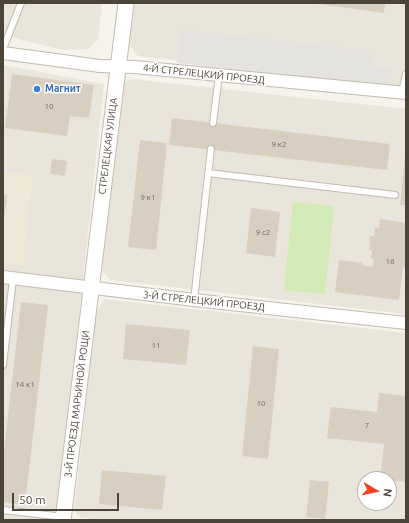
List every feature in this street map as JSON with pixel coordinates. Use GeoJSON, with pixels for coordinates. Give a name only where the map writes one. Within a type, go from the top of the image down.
{"type":"FeatureCollection","features":[{"type":"Feature","properties":{"kind":"street","name":"СТРЕЛЕЦКАЯ УЛИЦА"},"geometry":{"type":"LineString","coordinates":[[91,288],[126,3]]}},
{"type":"Feature","properties":{"kind":"street","name":"4-Й СТРЕЛЕЦКИЙ ПРОЕЗД"},"geometry":{"type":"LineString","coordinates":[[3,53],[100,66],[135,67],[404,93]]}},
{"type":"Feature","properties":{"kind":"street","name":"3-Й СТРЕЛЕЦКИЙ ПРОЕЗД"},"geometry":{"type":"LineString","coordinates":[[8,278],[406,323]]}},
{"type":"Feature","properties":{"kind":"street","name":"3-Й ПРОЕЗД МАРЬИНОЙ РОЩИ"},"geometry":{"type":"LineString","coordinates":[[64,518],[91,288]]}},
{"type":"Feature","properties":{"kind":"lane"},"geometry":{"type":"LineString","coordinates":[[3,49],[20,3]]}},
{"type":"Feature","properties":{"kind":"lane"},"geometry":{"type":"LineString","coordinates":[[404,93],[406,74]]}},
{"type":"Feature","properties":{"kind":"lane"},"geometry":{"type":"LineString","coordinates":[[213,123],[219,75]]}},
{"type":"Feature","properties":{"kind":"lane"},"geometry":{"type":"LineString","coordinates":[[194,300],[211,150]]}},
{"type":"Feature","properties":{"kind":"lane"},"geometry":{"type":"LineString","coordinates":[[208,173],[395,195]]}},
{"type":"Feature","properties":{"kind":"lane"},"geometry":{"type":"LineString","coordinates":[[3,365],[8,278]]}},
{"type":"Feature","properties":{"kind":"lane"},"geometry":{"type":"LineString","coordinates":[[3,510],[64,518]]}},
{"type":"Feature","properties":{"kind":"shaded area"},"geometry":{"type":"Polygon","coordinates":[[[3,3],[102,3],[98,39],[89,49],[62,50],[3,35],[3,3]]]}},
{"type":"Feature","properties":{"kind":"shaded area"},"geometry":{"type":"Polygon","coordinates":[[[133,3],[406,3],[406,87],[138,56],[129,45],[133,3]]]}},
{"type":"Feature","properties":{"kind":"shaded area"},"geometry":{"type":"Polygon","coordinates":[[[181,30],[372,51],[371,66],[392,68],[390,87],[177,63],[181,30]]]}},
{"type":"Feature","properties":{"kind":"shaded area"},"geometry":{"type":"Polygon","coordinates":[[[3,65],[104,84],[57,520],[3,520],[3,65]]]}},
{"type":"Feature","properties":{"kind":"shaded area"},"geometry":{"type":"Polygon","coordinates":[[[131,79],[406,109],[406,314],[111,280],[100,268],[119,85],[131,79]]]}},
{"type":"Feature","properties":{"kind":"shaded area"},"geometry":{"type":"Polygon","coordinates":[[[3,172],[32,176],[23,265],[3,263],[3,172]]]}},
{"type":"Feature","properties":{"kind":"shaded area"},"geometry":{"type":"Polygon","coordinates":[[[104,299],[406,333],[406,520],[107,520],[81,518],[74,511],[96,312],[104,299]]]}},
{"type":"Feature","properties":{"kind":"green space"},"geometry":{"type":"Polygon","coordinates":[[[293,202],[334,206],[325,294],[284,290],[293,202]]]}},
{"type":"Feature","properties":{"kind":"building"},"geometry":{"type":"Polygon","coordinates":[[[312,3],[385,3],[384,13],[312,3]]]}},
{"type":"Feature","properties":{"kind":"building"},"geometry":{"type":"Polygon","coordinates":[[[12,74],[94,85],[89,118],[70,116],[67,136],[5,128],[12,74]]]}},
{"type":"Feature","properties":{"kind":"building"},"geometry":{"type":"Polygon","coordinates":[[[172,118],[390,144],[387,170],[169,145],[172,118]]]}},
{"type":"Feature","properties":{"kind":"building"},"geometry":{"type":"Polygon","coordinates":[[[140,140],[167,143],[156,250],[128,247],[140,140]]]}},
{"type":"Feature","properties":{"kind":"building"},"geometry":{"type":"Polygon","coordinates":[[[405,157],[406,205],[400,205],[405,157]]]}},
{"type":"Feature","properties":{"kind":"building"},"geometry":{"type":"Polygon","coordinates":[[[52,159],[67,161],[65,176],[50,174],[52,159]]]}},
{"type":"Feature","properties":{"kind":"building"},"geometry":{"type":"Polygon","coordinates":[[[3,195],[7,195],[4,220],[3,220],[3,195]]]}},
{"type":"Feature","properties":{"kind":"building"},"geometry":{"type":"Polygon","coordinates":[[[251,208],[280,212],[275,257],[246,253],[251,208]]]}},
{"type":"Feature","properties":{"kind":"building"},"geometry":{"type":"Polygon","coordinates":[[[380,219],[406,223],[406,268],[403,267],[399,300],[335,292],[339,260],[362,263],[362,265],[373,267],[374,259],[371,259],[372,250],[369,250],[370,236],[374,236],[375,227],[379,228],[380,219]]]}},
{"type":"Feature","properties":{"kind":"building"},"geometry":{"type":"Polygon","coordinates":[[[21,302],[48,305],[25,505],[3,502],[3,460],[21,302]]]}},
{"type":"Feature","properties":{"kind":"building"},"geometry":{"type":"Polygon","coordinates":[[[126,324],[190,330],[186,365],[123,359],[126,324]]]}},
{"type":"Feature","properties":{"kind":"building"},"geometry":{"type":"Polygon","coordinates":[[[253,346],[279,349],[268,459],[242,456],[253,346]]]}},
{"type":"Feature","properties":{"kind":"building"},"geometry":{"type":"Polygon","coordinates":[[[379,393],[406,396],[406,482],[397,481],[397,471],[381,471],[384,444],[327,438],[331,407],[377,412],[379,393]]]}},
{"type":"Feature","properties":{"kind":"building"},"geometry":{"type":"Polygon","coordinates":[[[102,470],[166,476],[162,510],[99,504],[102,470]]]}},
{"type":"Feature","properties":{"kind":"building"},"geometry":{"type":"Polygon","coordinates":[[[310,480],[329,482],[325,519],[306,517],[310,480]]]}},
{"type":"Feature","properties":{"kind":"place","name":"Магнит"},"geometry":{"type":"Point","coordinates":[37,89]}}]}
